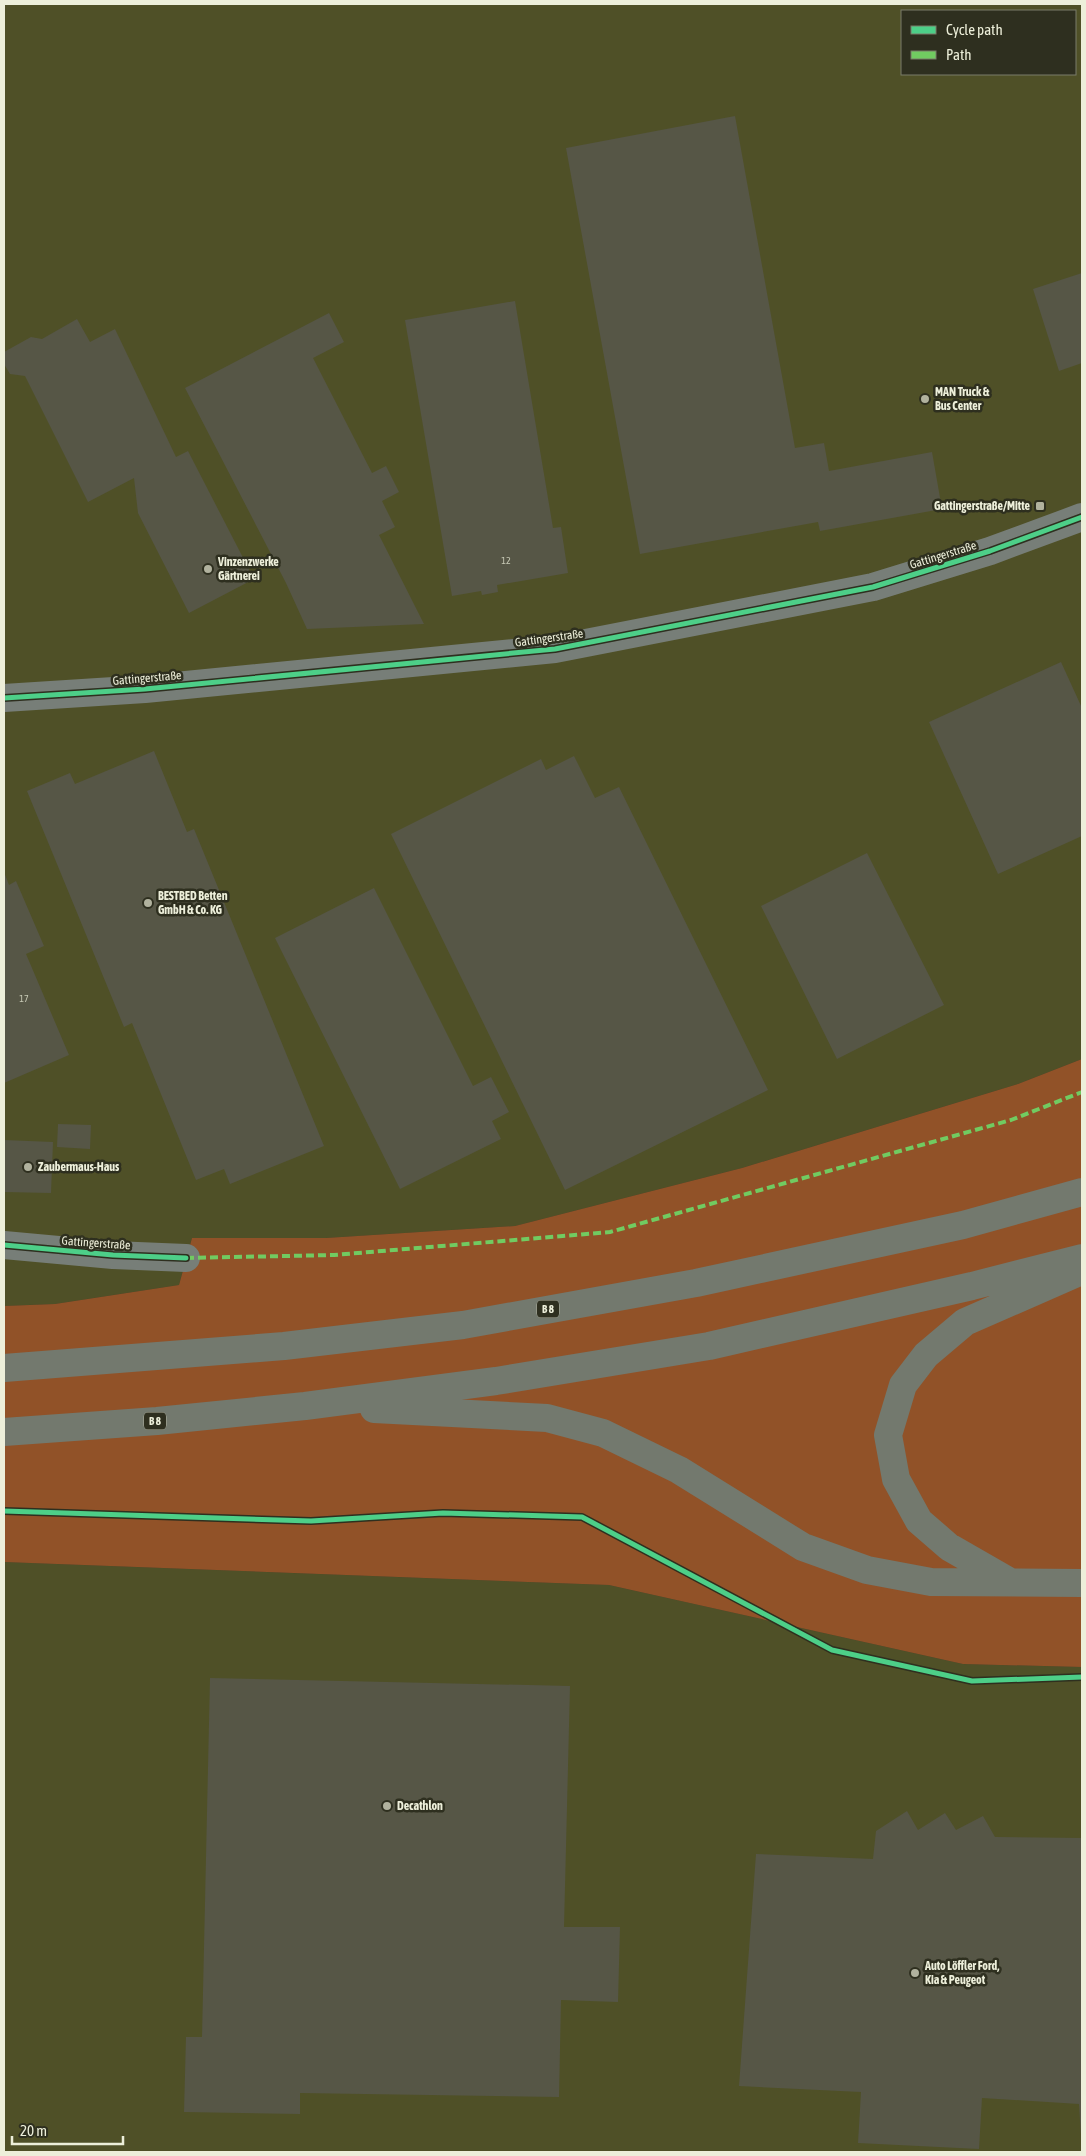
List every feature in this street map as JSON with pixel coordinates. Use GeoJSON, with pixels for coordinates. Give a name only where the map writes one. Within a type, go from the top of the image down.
{"type":"FeatureCollection","features":[{"type":"Feature","properties":{"kind":"highway","name":"B 8"},"geometry":{"type":"LineString","coordinates":[[4,1368],[284,1346],[463,1325],[725,1277],[963,1225],[1082,1192]]}},
{"type":"Feature","properties":{"kind":"highway","name":"B 8"},"geometry":{"type":"LineString","coordinates":[[4,1432],[157,1421],[305,1406],[496,1381],[709,1346],[972,1286],[1082,1258]]}},
{"type":"Feature","properties":{"kind":"highway"},"geometry":{"type":"LineString","coordinates":[[1014,1584],[949,1547],[919,1521],[896,1479],[888,1435],[903,1385],[926,1355],[965,1322],[1082,1271]]}},
{"type":"Feature","properties":{"kind":"highway"},"geometry":{"type":"LineString","coordinates":[[305,1406],[547,1418],[611,1437],[679,1470],[803,1547],[867,1570],[931,1582],[1082,1583]]}},
{"type":"Feature","properties":{"kind":"street","name":"Gattingerstraße"},"geometry":{"type":"LineString","coordinates":[[4,698],[145,689],[555,649],[873,587],[990,551],[1082,517]]}},
{"type":"Feature","properties":{"kind":"street","name":"Gattingerstraße"},"geometry":{"type":"LineString","coordinates":[[4,1245],[113,1255],[186,1258]]}},
{"type":"Feature","properties":{"kind":"shaded area"},"geometry":{"type":"Polygon","coordinates":[[[4,4],[1082,4],[1082,1059],[1018,1084],[742,1168],[515,1226],[326,1238],[192,1238],[179,1285],[55,1304],[4,1306],[4,4]]]}},
{"type":"Feature","properties":{"kind":"shaded area"},"geometry":{"type":"Polygon","coordinates":[[[1082,1059],[1082,1667],[963,1664],[609,1585],[4,1562],[4,1306],[55,1304],[179,1285],[192,1238],[326,1238],[515,1226],[742,1168],[1018,1084],[1082,1059]]]}},
{"type":"Feature","properties":{"kind":"shaded area"},"geometry":{"type":"Polygon","coordinates":[[[4,1562],[609,1585],[963,1664],[1082,1667],[1082,2152],[4,2152],[4,1562]]]}},
{"type":"Feature","properties":{"kind":"building"},"geometry":{"type":"Polygon","coordinates":[[[735,116],[795,448],[824,443],[829,471],[932,452],[942,509],[820,531],[818,522],[640,554],[566,148],[735,116]]]}},
{"type":"Feature","properties":{"kind":"building"},"geometry":{"type":"Polygon","coordinates":[[[1082,273],[1082,363],[1059,371],[1033,289],[1082,273]]]}},
{"type":"Feature","properties":{"kind":"building"},"geometry":{"type":"Polygon","coordinates":[[[515,301],[553,528],[561,527],[568,573],[497,585],[498,592],[482,595],[481,591],[452,596],[405,320],[515,301]]]}},
{"type":"Feature","properties":{"kind":"building"},"geometry":{"type":"Polygon","coordinates":[[[329,313],[344,342],[313,358],[372,473],[386,466],[399,492],[382,501],[395,527],[379,535],[424,624],[307,629],[286,583],[185,388],[329,313]]]}},
{"type":"Feature","properties":{"kind":"building"},"geometry":{"type":"Polygon","coordinates":[[[77,319],[90,342],[115,329],[176,457],[188,451],[254,579],[189,613],[138,513],[134,478],[88,502],[25,376],[10,374],[4,364],[4,352],[31,337],[42,339],[77,319]]]}},
{"type":"Feature","properties":{"kind":"building"},"geometry":{"type":"Polygon","coordinates":[[[1061,662],[1082,708],[1082,836],[998,874],[929,722],[1061,662]]]}},
{"type":"Feature","properties":{"kind":"building","name":"BESTBED Betten GmbH & Co. KG"},"geometry":{"type":"Polygon","coordinates":[[[154,751],[187,832],[194,829],[324,1146],[230,1184],[224,1169],[196,1180],[132,1023],[124,1027],[27,791],[70,773],[75,784],[154,751]]]}},
{"type":"Feature","properties":{"kind":"building"},"geometry":{"type":"Polygon","coordinates":[[[574,756],[595,798],[619,787],[768,1090],[565,1190],[391,834],[541,759],[546,770],[574,756]]]}},
{"type":"Feature","properties":{"kind":"building"},"geometry":{"type":"Polygon","coordinates":[[[867,853],[944,1005],[837,1059],[761,906],[867,853]]]}},
{"type":"Feature","properties":{"kind":"building"},"geometry":{"type":"Polygon","coordinates":[[[4,872],[9,885],[16,881],[44,946],[26,954],[69,1055],[4,1083],[4,872]]]}},
{"type":"Feature","properties":{"kind":"building"},"geometry":{"type":"Polygon","coordinates":[[[374,888],[473,1086],[491,1077],[509,1112],[492,1121],[501,1139],[400,1189],[275,938],[374,888]]]}},
{"type":"Feature","properties":{"kind":"building"},"geometry":{"type":"Polygon","coordinates":[[[58,1124],[91,1125],[90,1149],[57,1147],[58,1124]]]}},
{"type":"Feature","properties":{"kind":"building","name":"Zaubermaus-Haus"},"geometry":{"type":"Polygon","coordinates":[[[4,1140],[53,1142],[51,1193],[4,1192],[4,1140]]]}},
{"type":"Feature","properties":{"kind":"building","name":"Decathlon"},"geometry":{"type":"Polygon","coordinates":[[[210,1678],[570,1686],[564,1927],[620,1927],[618,2002],[561,2000],[559,2097],[300,2093],[300,2114],[184,2112],[186,2037],[202,2037],[210,1678]]]}},
{"type":"Feature","properties":{"kind":"building","name":"Auto Löffler Ford, Kia & Peugeot"},"geometry":{"type":"Polygon","coordinates":[[[907,1811],[918,1830],[945,1813],[956,1830],[983,1816],[995,1837],[1082,1838],[1082,2136],[1079,2104],[982,2098],[979,2149],[858,2143],[861,2092],[739,2086],[756,1854],[873,1859],[876,1831],[907,1811]]]}},
{"type":"Feature","properties":{"kind":"marked path"},"geometry":{"type":"LineString","coordinates":[[186,1258],[334,1255],[610,1232],[1011,1120],[1082,1092]]}},
{"type":"Feature","properties":{"kind":"cycle path"},"geometry":{"type":"LineString","coordinates":[[4,698],[145,689],[555,649],[873,587],[990,551],[1082,517]]}},
{"type":"Feature","properties":{"kind":"cycle path"},"geometry":{"type":"LineString","coordinates":[[4,1245],[113,1255],[186,1258]]}},
{"type":"Feature","properties":{"kind":"cycle path"},"geometry":{"type":"LineString","coordinates":[[4,1511],[311,1521],[443,1513],[582,1517],[832,1650],[972,1681],[1082,1677]]}},
{"type":"Feature","properties":{"kind":"place","name":"MAN Truck & Bus Center"},"geometry":{"type":"Point","coordinates":[925,399]}},
{"type":"Feature","properties":{"kind":"place","name":"Gattingerstraße/Mitte"},"geometry":{"type":"Point","coordinates":[1040,506]}},
{"type":"Feature","properties":{"kind":"place","name":"Vinzenzwerke Gärtnerei"},"geometry":{"type":"Point","coordinates":[208,569]}},
{"type":"Feature","properties":{"kind":"place","name":"BESTBED Betten GmbH & Co. KG"},"geometry":{"type":"Point","coordinates":[148,903]}},
{"type":"Feature","properties":{"kind":"place","name":"Zaubermaus-Haus"},"geometry":{"type":"Point","coordinates":[28,1167]}},
{"type":"Feature","properties":{"kind":"place","name":"Decathlon"},"geometry":{"type":"Point","coordinates":[387,1806]}},
{"type":"Feature","properties":{"kind":"place","name":"Auto Löffler Ford, Kia & Peugeot"},"geometry":{"type":"Point","coordinates":[915,1973]}}]}
